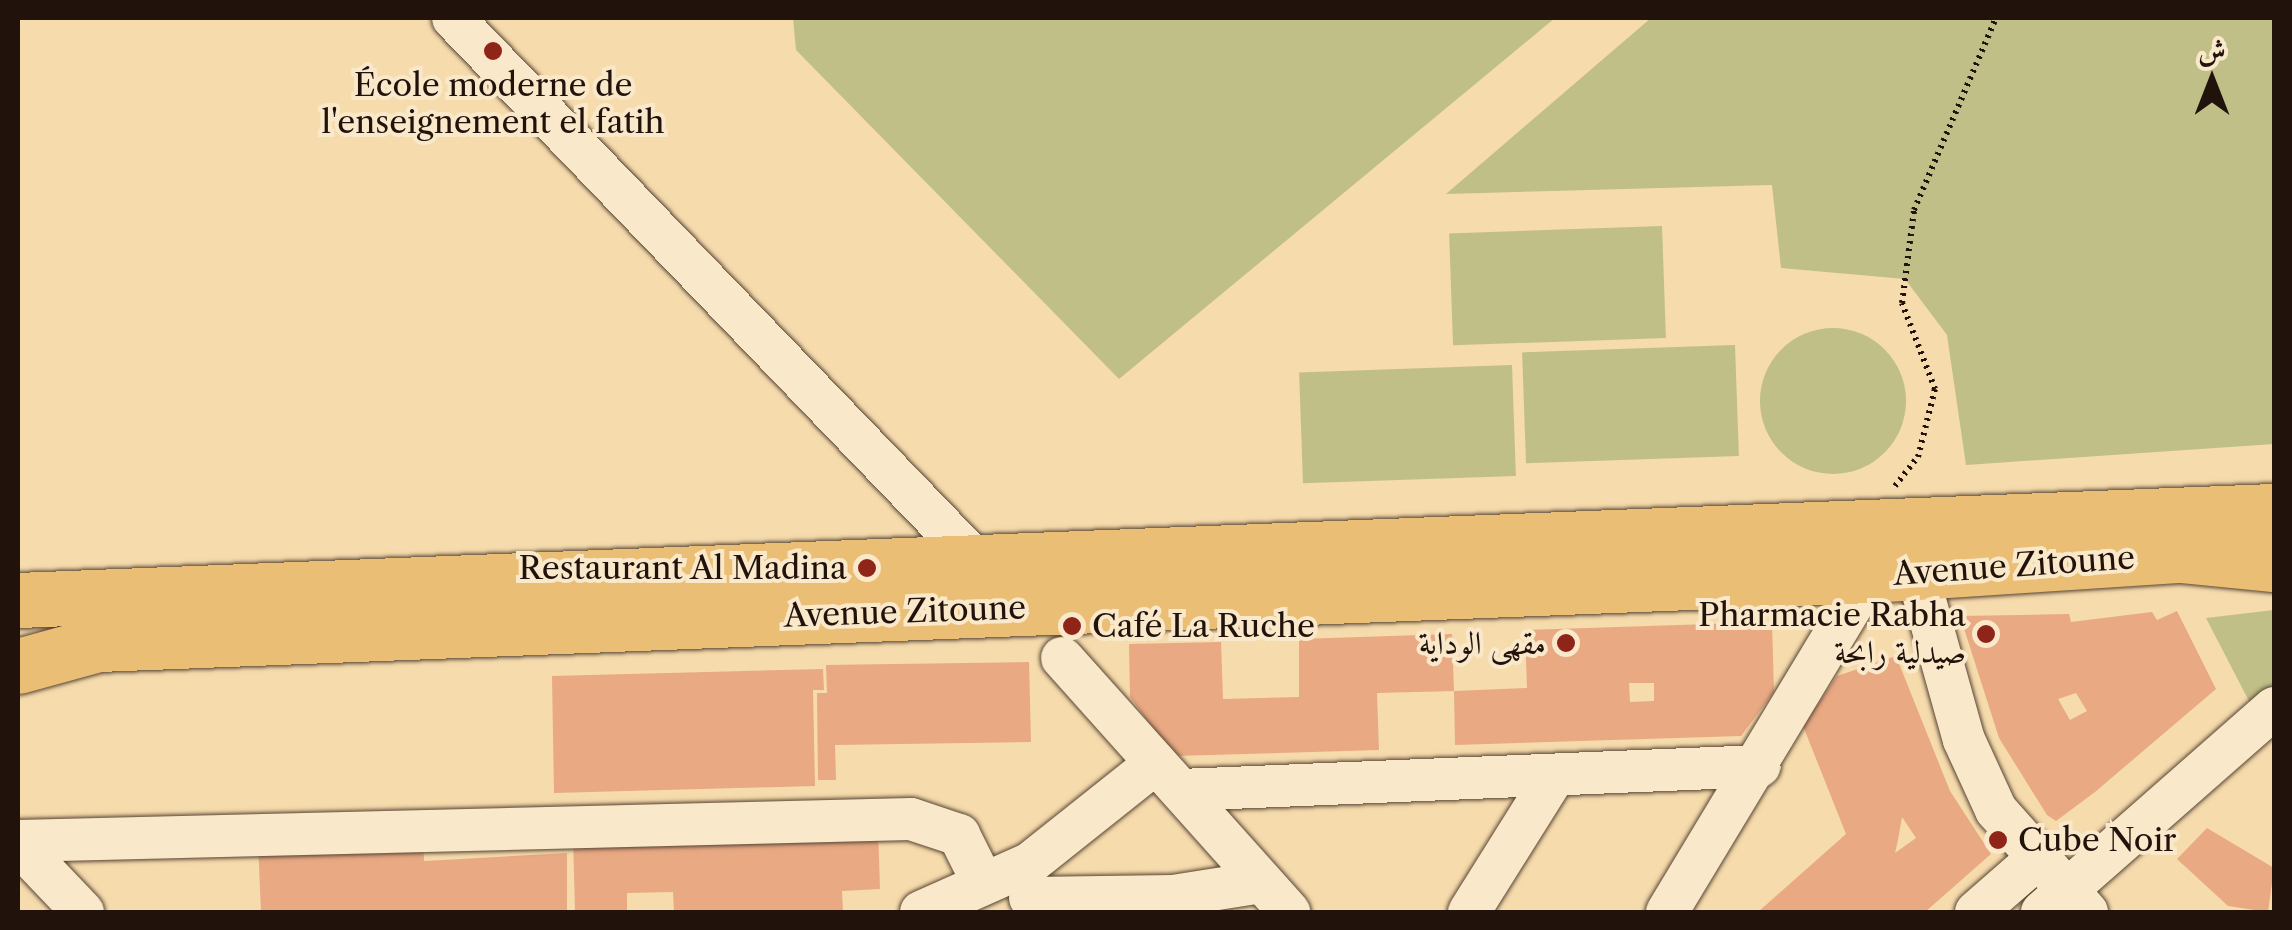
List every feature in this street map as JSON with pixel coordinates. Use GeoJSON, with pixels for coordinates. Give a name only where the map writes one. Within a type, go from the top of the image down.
{"type":"FeatureCollection","features":[{"type":"Feature","properties":{"kind":"main road","name":"Avenue Zitoune"},"geometry":{"type":"LineString","coordinates":[[18,666],[118,643],[1894,560],[2274,511]]}},
{"type":"Feature","properties":{"kind":"main road","name":"Avenue Zitoune"},"geometry":{"type":"LineString","coordinates":[[18,600],[980,565],[1894,560],[2180,554],[2274,564]]}},
{"type":"Feature","properties":{"kind":"street"},"geometry":{"type":"LineString","coordinates":[[454,18],[980,565]]}},
{"type":"Feature","properties":{"kind":"street"},"geometry":{"type":"LineString","coordinates":[[1667,912],[1894,560]]}},
{"type":"Feature","properties":{"kind":"street"},"geometry":{"type":"LineString","coordinates":[[1894,560],[1964,740],[1996,810],[2038,858],[2065,906],[2274,708]]}},
{"type":"Feature","properties":{"kind":"street"},"geometry":{"type":"LineString","coordinates":[[1062,658],[1275,897]]}},
{"type":"Feature","properties":{"kind":"street"},"geometry":{"type":"LineString","coordinates":[[1030,891],[1168,776],[1552,778],[1760,766]]}},
{"type":"Feature","properties":{"kind":"street"},"geometry":{"type":"LineString","coordinates":[[1469,912],[1552,778]]}},
{"type":"Feature","properties":{"kind":"street"},"geometry":{"type":"LineString","coordinates":[[18,842],[911,819],[959,834],[983,883]]}},
{"type":"Feature","properties":{"kind":"street"},"geometry":{"type":"LineString","coordinates":[[18,842],[84,912]]}},
{"type":"Feature","properties":{"kind":"street"},"geometry":{"type":"LineString","coordinates":[[1976,912],[2038,858]]}},
{"type":"Feature","properties":{"kind":"street"},"geometry":{"type":"LineString","coordinates":[[922,912],[983,883],[1173,904],[1275,897]]}},
{"type":"Feature","properties":{"kind":"path"},"geometry":{"type":"LineString","coordinates":[[1894,560],[1895,480],[1918,457],[1935,389],[1902,302],[1914,210],[1996,18]]}},
{"type":"Feature","properties":{"kind":"shaded area"},"geometry":{"type":"Polygon","coordinates":[[[793,18],[1555,18],[1119,379],[796,50],[793,18]]]}},
{"type":"Feature","properties":{"kind":"shaded area"},"geometry":{"type":"Polygon","coordinates":[[[1651,18],[2274,18],[2274,444],[1966,465],[1947,335],[1905,279],[1781,268],[1772,185],[1446,194],[1651,18]]]}},
{"type":"Feature","properties":{"kind":"shaded area"},"geometry":{"type":"Polygon","coordinates":[[[1662,226],[1666,338],[1453,345],[1449,233],[1662,226]]]}},
{"type":"Feature","properties":{"kind":"shaded area"},"geometry":{"type":"Polygon","coordinates":[[[1833,328],[1861,334],[1885,349],[1900,373],[1906,401],[1900,429],[1885,453],[1861,468],[1833,474],[1805,468],[1781,453],[1766,429],[1760,401],[1766,373],[1781,349],[1805,334],[1833,328]]]}},
{"type":"Feature","properties":{"kind":"shaded area"},"geometry":{"type":"Polygon","coordinates":[[[1735,345],[1739,456],[1526,463],[1522,352],[1735,345]]]}},
{"type":"Feature","properties":{"kind":"shaded area"},"geometry":{"type":"Polygon","coordinates":[[[1512,365],[1516,476],[1303,483],[1299,372],[1512,365]]]}},
{"type":"Feature","properties":{"kind":"shaded area"},"geometry":{"type":"Polygon","coordinates":[[[2274,610],[2274,684],[2251,705],[2206,618],[2274,610]]]}},
{"type":"Feature","properties":{"kind":"building"},"geometry":{"type":"Polygon","coordinates":[[[2177,611],[2216,689],[2056,821],[2047,815],[1999,738],[1960,616],[2069,614],[2071,622],[2152,612],[2157,620],[2177,611]],[[2076,693],[2058,699],[2070,720],[2087,711],[2076,693]]]}},
{"type":"Feature","properties":{"kind":"building"},"geometry":{"type":"Polygon","coordinates":[[[1772,622],[1774,692],[1741,736],[1455,745],[1454,691],[1527,688],[1525,630],[1772,622]],[[1629,683],[1630,702],[1654,701],[1654,683],[1629,683]]]}},
{"type":"Feature","properties":{"kind":"building"},"geometry":{"type":"Polygon","coordinates":[[[1452,634],[1454,691],[1377,693],[1379,750],[1174,756],[1130,697],[1129,644],[1221,642],[1223,699],[1299,697],[1299,639],[1452,634]]]}},
{"type":"Feature","properties":{"kind":"building"},"geometry":{"type":"Polygon","coordinates":[[[1896,656],[1950,791],[1991,854],[1925,912],[1758,912],[1846,834],[1803,726],[1837,676],[1896,656]],[[1902,817],[1895,853],[1916,838],[1902,817]]]}},
{"type":"Feature","properties":{"kind":"building"},"geometry":{"type":"Polygon","coordinates":[[[1029,662],[1031,742],[835,745],[836,780],[818,780],[817,693],[827,693],[826,665],[1029,662]]]}},
{"type":"Feature","properties":{"kind":"building"},"geometry":{"type":"Polygon","coordinates":[[[823,669],[824,690],[813,690],[815,786],[554,793],[552,676],[823,669]]]}},
{"type":"Feature","properties":{"kind":"building"},"geometry":{"type":"Polygon","coordinates":[[[2207,828],[2274,868],[2268,912],[2228,906],[2177,859],[2207,828]]]}},
{"type":"Feature","properties":{"kind":"building"},"geometry":{"type":"Polygon","coordinates":[[[878,829],[880,889],[842,891],[843,912],[674,912],[673,892],[627,893],[627,912],[575,912],[573,837],[878,829]]]}},
{"type":"Feature","properties":{"kind":"building"},"geometry":{"type":"Polygon","coordinates":[[[423,837],[424,861],[567,853],[567,912],[261,912],[258,843],[423,837]]]}},
{"type":"Feature","properties":{"kind":"place","name":"École moderne de l'enseignement el fatih"},"geometry":{"type":"Point","coordinates":[493,51]}},
{"type":"Feature","properties":{"kind":"place","name":"Restaurant Al Madina"},"geometry":{"type":"Point","coordinates":[867,568]}},
{"type":"Feature","properties":{"kind":"place","name":"Café La Ruche"},"geometry":{"type":"Point","coordinates":[1072,626]}},
{"type":"Feature","properties":{"kind":"place","name":"Pharmacie Rabha صيدلية رابحة"},"geometry":{"type":"Point","coordinates":[1986,634]}},
{"type":"Feature","properties":{"kind":"place","name":"مقهى الوداية"},"geometry":{"type":"Point","coordinates":[1566,643]}},
{"type":"Feature","properties":{"kind":"place","name":"Cube Noir"},"geometry":{"type":"Point","coordinates":[1998,840]}}]}
